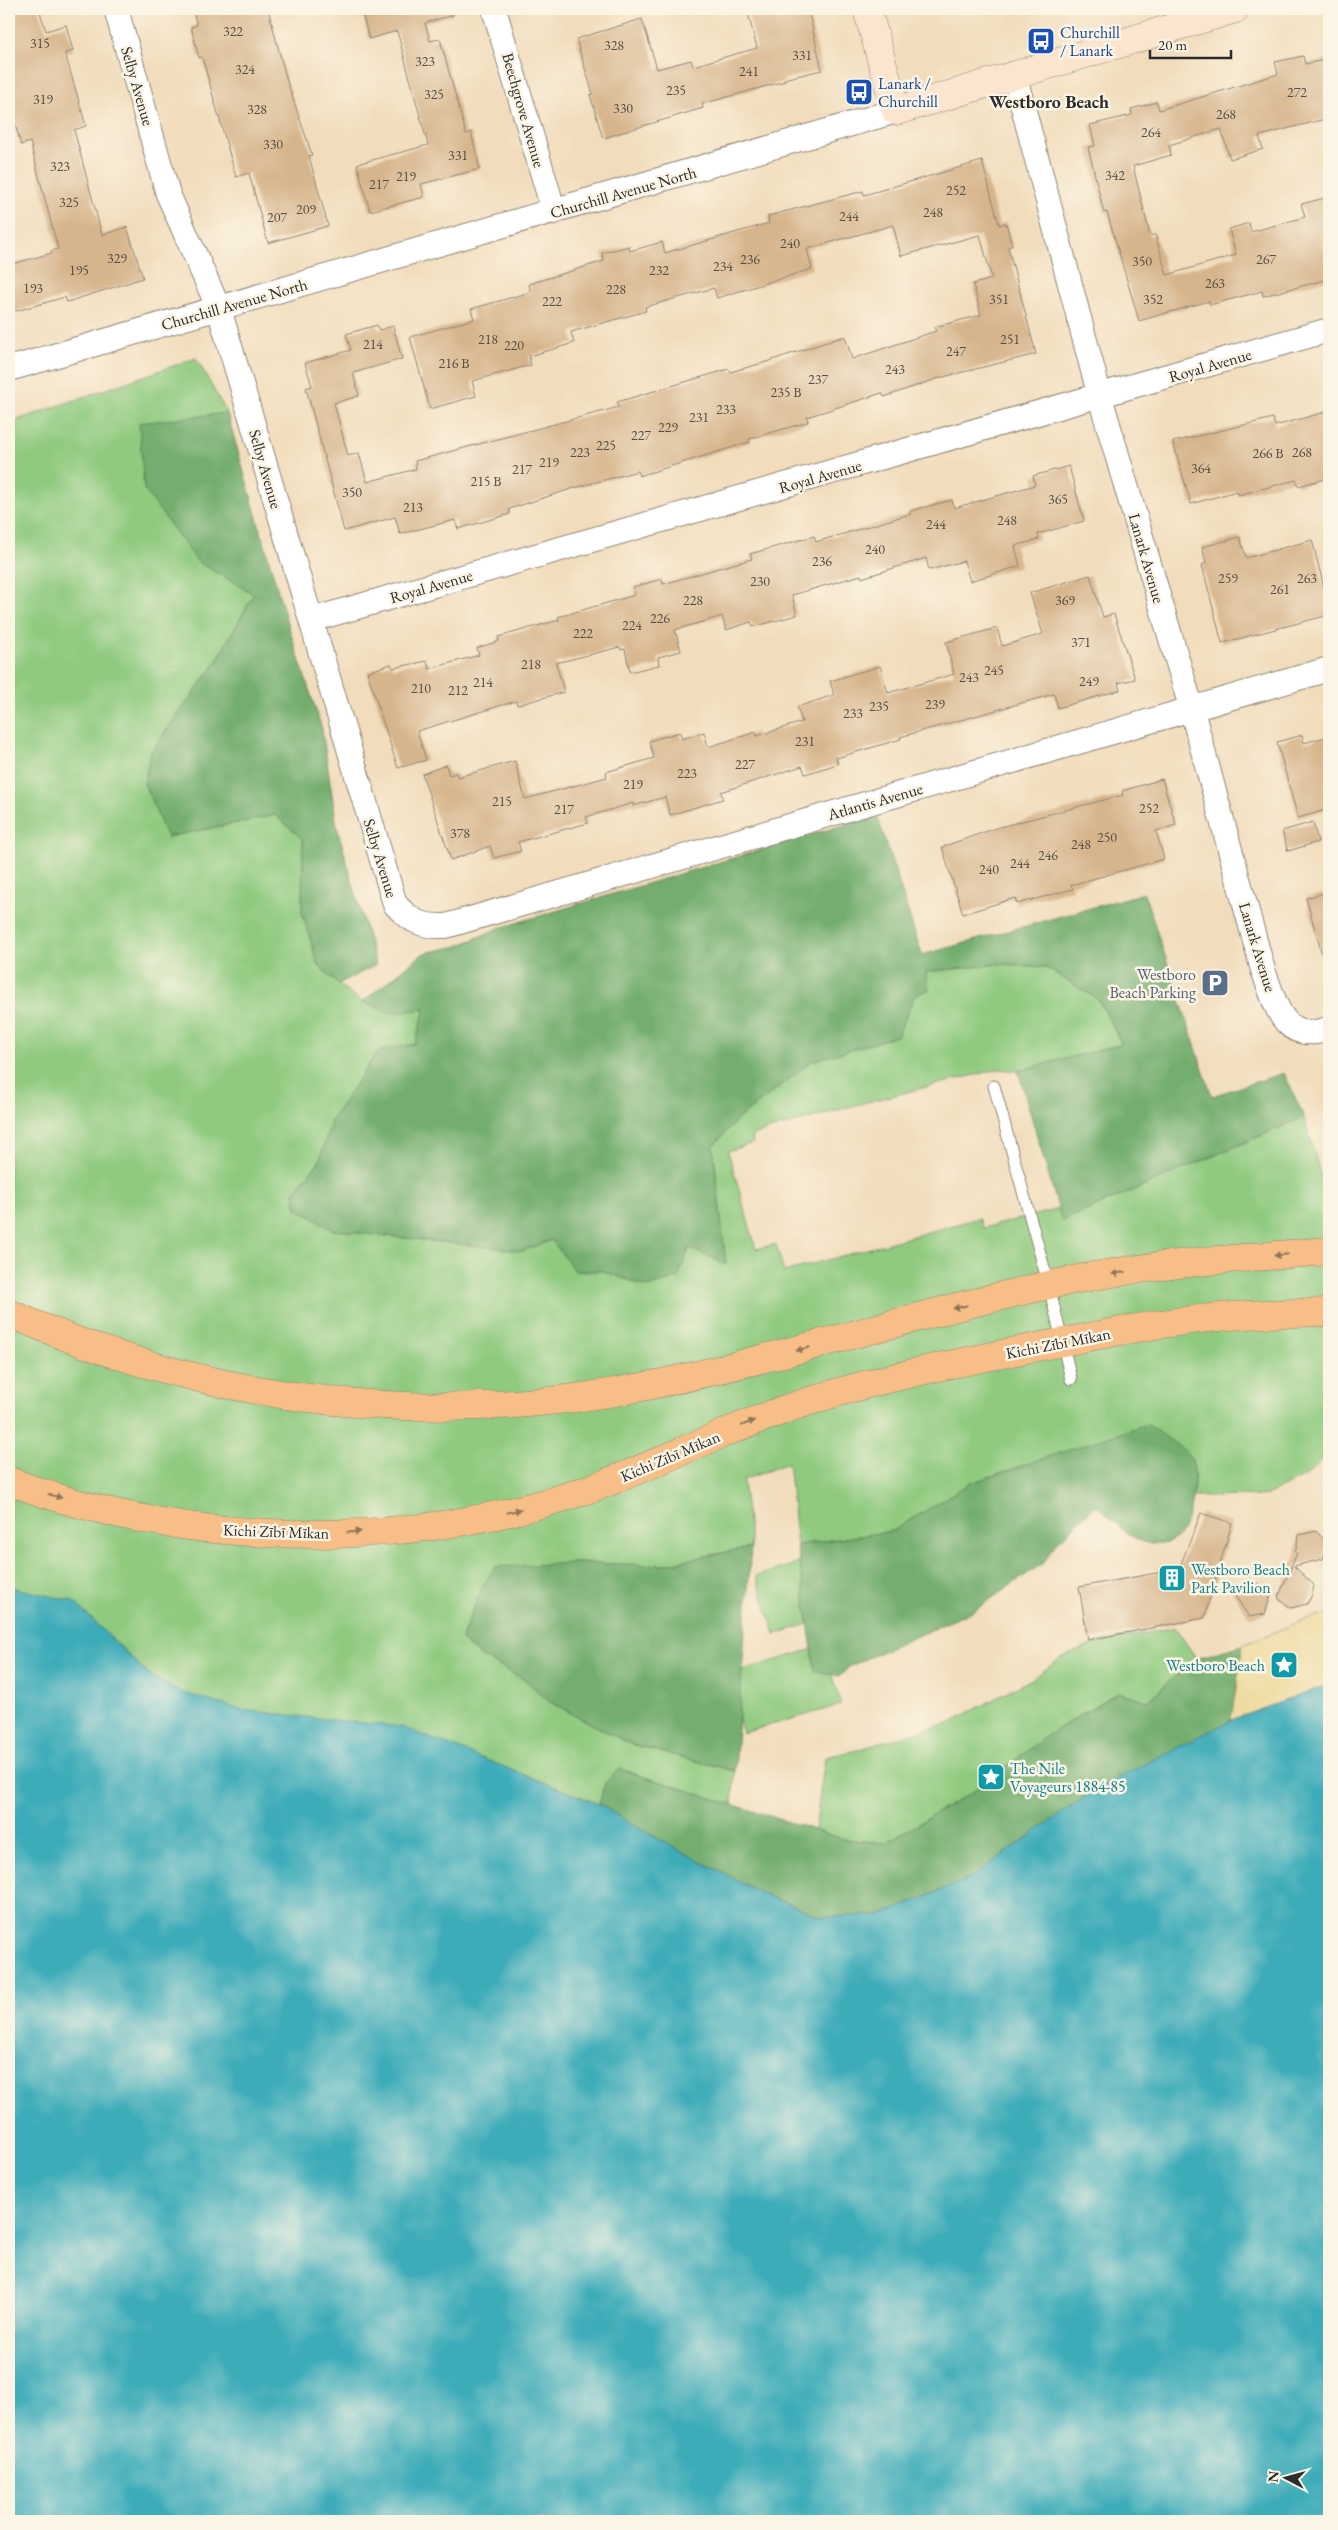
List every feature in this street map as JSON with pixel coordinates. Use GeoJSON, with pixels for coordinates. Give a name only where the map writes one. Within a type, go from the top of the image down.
{"type":"FeatureCollection","features":[{"type":"Feature","properties":{"kind":"highway"},"geometry":{"type":"LineString","coordinates":[[9,1313],[52,1332],[115,1354],[216,1384],[283,1396],[424,1406],[549,1400],[648,1385],[759,1360],[1049,1286],[1160,1267],[1329,1251]]}},
{"type":"Feature","properties":{"kind":"highway","name":"Kichi Zībī Mīkan"},"geometry":{"type":"LineString","coordinates":[[9,1481],[36,1491],[106,1511],[175,1524],[221,1530],[326,1534],[444,1523],[492,1516],[565,1498],[635,1472],[756,1420],[840,1392],[969,1361],[1181,1321],[1244,1315],[1329,1312]]}},
{"type":"Feature","properties":{"kind":"street","name":"Selby Avenue"},"geometry":{"type":"LineString","coordinates":[[116,9],[168,194],[219,309],[395,904],[408,918],[419,924]]}},
{"type":"Feature","properties":{"kind":"street","name":"Beechgrove Avenue"},"geometry":{"type":"LineString","coordinates":[[494,9],[554,212]]}},
{"type":"Feature","properties":{"kind":"street"},"geometry":{"type":"LineString","coordinates":[[867,9],[896,111]]}},
{"type":"Feature","properties":{"kind":"street","name":"Churchill Avenue North"},"geometry":{"type":"LineString","coordinates":[[9,369],[1015,77],[1225,10]]}},
{"type":"Feature","properties":{"kind":"street","name":"Lanark Avenue"},"geometry":{"type":"LineString","coordinates":[[1015,77],[1100,397],[1191,708],[1263,970],[1279,1009],[1287,1023],[1296,1032],[1309,1034],[1329,1029]]}},
{"type":"Feature","properties":{"kind":"street","name":"Royal Avenue"},"geometry":{"type":"LineString","coordinates":[[311,620],[1100,397],[1329,330]]}},
{"type":"Feature","properties":{"kind":"street","name":"Atlantis Avenue"},"geometry":{"type":"LineString","coordinates":[[419,924],[446,926],[1329,669]]}},
{"type":"Feature","properties":{"kind":"lane"},"geometry":{"type":"LineString","coordinates":[[994,1086],[1049,1286],[1071,1379]]}},
{"type":"Feature","properties":{"kind":"green space"},"geometry":{"type":"Polygon","coordinates":[[[196,358],[227,413],[139,424],[198,562],[254,594],[213,667],[167,837],[275,815],[303,839],[302,912],[318,965],[338,984],[362,1002],[392,1012],[425,1009],[415,1044],[378,1051],[332,1119],[319,1162],[294,1192],[297,1208],[333,1230],[522,1251],[552,1240],[575,1271],[603,1271],[647,1287],[689,1247],[726,1264],[713,1146],[739,1118],[812,1061],[897,1036],[925,972],[1000,964],[1045,967],[1099,1000],[1122,1045],[1018,1071],[999,1069],[867,1102],[752,1135],[753,1143],[728,1151],[756,1249],[776,1244],[784,1272],[979,1218],[983,1228],[1059,1209],[1062,1221],[1304,1117],[1329,1205],[1329,1454],[1306,1475],[1265,1496],[1192,1497],[1195,1475],[970,1483],[893,1531],[797,1545],[788,1463],[743,1480],[751,1547],[662,1565],[572,1563],[481,1590],[461,1640],[481,1656],[525,1680],[550,1702],[630,1744],[735,1771],[732,1805],[619,1769],[605,1783],[599,1804],[406,1729],[241,1710],[177,1691],[151,1676],[73,1601],[9,1587],[9,423],[196,358]]]}},
{"type":"Feature","properties":{"kind":"green space"},"geometry":{"type":"Polygon","coordinates":[[[227,413],[286,619],[322,729],[337,827],[376,965],[338,984],[318,965],[302,912],[303,839],[275,815],[167,837],[144,784],[151,751],[213,667],[254,594],[198,562],[144,489],[139,423],[227,413]]]}},
{"type":"Feature","properties":{"kind":"green space"},"geometry":{"type":"Polygon","coordinates":[[[877,815],[922,955],[1144,893],[1212,1096],[1284,1073],[1304,1117],[1062,1221],[1018,1071],[1122,1044],[1099,1000],[1045,967],[1000,964],[926,972],[929,990],[915,995],[897,1036],[812,1061],[739,1118],[713,1146],[726,1264],[689,1248],[678,1278],[647,1287],[603,1271],[575,1271],[552,1240],[522,1251],[333,1230],[297,1208],[294,1192],[319,1162],[332,1119],[378,1051],[415,1044],[425,1009],[392,1013],[362,1002],[424,953],[458,946],[499,928],[877,815]]]}},
{"type":"Feature","properties":{"kind":"green space"},"geometry":{"type":"Polygon","coordinates":[[[1147,1424],[1181,1448],[1193,1463],[1194,1482],[1191,1505],[1185,1524],[1177,1538],[1161,1544],[1144,1542],[1122,1529],[1096,1505],[1057,1543],[1043,1563],[975,1610],[850,1666],[840,1676],[815,1671],[797,1545],[893,1531],[970,1483],[1147,1424]]]}},
{"type":"Feature","properties":{"kind":"green space"},"geometry":{"type":"Polygon","coordinates":[[[751,1547],[735,1771],[630,1744],[550,1702],[525,1680],[481,1656],[461,1640],[481,1590],[495,1567],[572,1563],[662,1565],[751,1547]]]}},
{"type":"Feature","properties":{"kind":"green space"},"geometry":{"type":"Polygon","coordinates":[[[853,1547],[872,1606],[775,1634],[756,1576],[853,1547]]]}},
{"type":"Feature","properties":{"kind":"green space"},"geometry":{"type":"Polygon","coordinates":[[[1175,1627],[1196,1658],[1147,1701],[1118,1692],[1046,1736],[979,1788],[885,1843],[843,1839],[815,1830],[825,1757],[857,1750],[951,1722],[1032,1679],[1061,1658],[1093,1644],[1175,1627]]]}},
{"type":"Feature","properties":{"kind":"green space"},"geometry":{"type":"Polygon","coordinates":[[[1243,1645],[1231,1720],[1096,1789],[969,1879],[882,1915],[821,1917],[761,1893],[649,1834],[599,1804],[605,1783],[619,1769],[843,1839],[885,1843],[979,1788],[1046,1736],[1119,1692],[1147,1701],[1196,1658],[1243,1645]]]}},
{"type":"Feature","properties":{"kind":"green space"},"geometry":{"type":"Polygon","coordinates":[[[823,1646],[841,1705],[743,1733],[726,1675],[823,1646]]]}},
{"type":"Feature","properties":{"kind":"sand","name":"Westboro Beach"},"geometry":{"type":"Polygon","coordinates":[[[1329,1614],[1329,1685],[1231,1720],[1243,1645],[1299,1622],[1329,1614]]]}},
{"type":"Feature","properties":{"kind":"water"},"geometry":{"type":"Polygon","coordinates":[[[9,1587],[73,1601],[150,1676],[177,1691],[241,1710],[402,1727],[599,1804],[649,1834],[761,1893],[821,1917],[882,1915],[969,1879],[1096,1789],[1231,1720],[1329,1685],[1329,2521],[9,2521],[9,1587]]]}},
{"type":"Feature","properties":{"kind":"building"},"geometry":{"type":"Polygon","coordinates":[[[9,9],[39,9],[46,31],[66,25],[73,51],[65,53],[86,126],[74,130],[102,235],[127,227],[143,278],[67,302],[65,297],[9,313],[9,265],[52,253],[51,251],[58,249],[30,142],[21,145],[9,103],[9,9]]]}},
{"type":"Feature","properties":{"kind":"building"},"geometry":{"type":"Polygon","coordinates":[[[192,9],[268,9],[287,81],[312,155],[309,156],[328,226],[268,243],[249,173],[236,177],[202,57],[199,58],[191,27],[197,25],[192,9]]]}},
{"type":"Feature","properties":{"kind":"building"},"geometry":{"type":"Polygon","coordinates":[[[361,9],[452,9],[453,15],[425,23],[430,41],[440,39],[466,134],[471,132],[480,169],[421,184],[424,197],[370,211],[357,164],[428,145],[397,31],[369,39],[361,9]]]}},
{"type":"Feature","properties":{"kind":"building"},"geometry":{"type":"Polygon","coordinates":[[[747,9],[808,9],[822,70],[784,79],[785,81],[702,104],[703,108],[603,138],[590,95],[593,94],[576,39],[642,19],[657,69],[691,60],[693,66],[757,48],[747,9]]]}},
{"type":"Feature","properties":{"kind":"building"},"geometry":{"type":"Polygon","coordinates":[[[1303,56],[1305,64],[1329,59],[1329,118],[1259,136],[1263,149],[1230,159],[1221,129],[1169,145],[1171,155],[1133,166],[1150,236],[1155,234],[1167,275],[1236,255],[1229,229],[1249,223],[1251,232],[1305,217],[1301,204],[1329,197],[1329,279],[1263,296],[1262,291],[1210,305],[1209,301],[1139,321],[1107,212],[1104,213],[1088,147],[1095,146],[1090,125],[1132,115],[1131,109],[1157,102],[1159,110],[1278,74],[1275,62],[1303,56]]]}},
{"type":"Feature","properties":{"kind":"building"},"geometry":{"type":"Polygon","coordinates":[[[982,161],[999,225],[1006,223],[1012,245],[1008,247],[1036,354],[939,378],[884,397],[882,393],[807,417],[808,422],[749,439],[750,442],[639,476],[638,471],[571,489],[509,509],[510,514],[458,529],[455,520],[400,534],[395,517],[344,531],[306,388],[312,386],[305,363],[351,350],[346,334],[377,325],[379,330],[393,326],[402,359],[353,373],[359,396],[334,403],[348,456],[359,453],[367,482],[416,469],[415,461],[619,407],[617,402],[729,369],[730,372],[763,363],[845,336],[852,359],[936,331],[935,327],[981,315],[973,284],[992,279],[980,235],[901,256],[893,225],[807,249],[812,269],[717,298],[714,288],[645,307],[646,311],[571,332],[574,343],[529,356],[531,365],[472,381],[476,396],[430,409],[410,337],[474,319],[471,309],[531,292],[529,284],[604,261],[602,253],[629,246],[630,251],[662,242],[665,253],[769,223],[768,216],[863,191],[864,195],[982,161]]]}},
{"type":"Feature","properties":{"kind":"building"},"geometry":{"type":"Polygon","coordinates":[[[1329,411],[1329,478],[1298,486],[1296,480],[1238,495],[1237,491],[1191,504],[1173,442],[1273,418],[1275,426],[1329,411]]]}},
{"type":"Feature","properties":{"kind":"building"},"geometry":{"type":"Polygon","coordinates":[[[1069,466],[1084,521],[1038,534],[1039,539],[1015,546],[1020,566],[970,581],[964,561],[929,570],[926,558],[862,578],[861,575],[792,595],[797,615],[753,627],[751,622],[726,630],[722,616],[675,630],[681,651],[658,657],[659,665],[630,672],[625,649],[621,650],[620,647],[556,663],[564,692],[517,705],[516,701],[417,731],[426,760],[398,768],[367,672],[391,664],[393,668],[427,661],[429,669],[479,655],[477,648],[499,641],[498,637],[559,620],[558,617],[635,595],[633,587],[662,579],[663,584],[752,559],[750,554],[814,536],[816,542],[910,514],[910,511],[952,500],[954,508],[1035,485],[1033,476],[1069,466]]]}},
{"type":"Feature","properties":{"kind":"building"},"geometry":{"type":"Polygon","coordinates":[[[1240,537],[1246,558],[1312,540],[1329,607],[1329,615],[1222,643],[1202,565],[1206,563],[1202,547],[1240,537]]]}},
{"type":"Feature","properties":{"kind":"building"},"geometry":{"type":"Polygon","coordinates":[[[1090,575],[1103,617],[1114,614],[1135,679],[1118,683],[1120,690],[1058,708],[1054,694],[900,737],[901,739],[836,758],[838,764],[805,774],[802,766],[721,792],[723,799],[670,815],[665,797],[633,806],[633,803],[586,817],[588,823],[518,842],[521,851],[494,858],[490,846],[451,860],[422,774],[446,765],[449,775],[456,773],[458,777],[515,761],[525,799],[607,777],[606,772],[654,758],[649,741],[680,732],[682,739],[704,732],[708,747],[756,732],[757,736],[802,722],[797,707],[834,695],[830,681],[880,666],[888,693],[954,674],[946,642],[997,628],[1002,646],[1043,634],[1030,593],[1090,575]]]}},
{"type":"Feature","properties":{"kind":"building"},"geometry":{"type":"Polygon","coordinates":[[[1302,735],[1304,743],[1329,736],[1329,809],[1298,818],[1277,742],[1302,735]]]}},
{"type":"Feature","properties":{"kind":"building"},"geometry":{"type":"Polygon","coordinates":[[[1162,779],[1176,825],[1156,831],[1164,859],[1071,885],[1073,889],[1017,904],[1015,898],[963,914],[942,847],[996,828],[1123,795],[1122,791],[1162,779]]]}},
{"type":"Feature","properties":{"kind":"building"},"geometry":{"type":"Polygon","coordinates":[[[1313,822],[1318,842],[1288,851],[1282,831],[1313,822]]]}},
{"type":"Feature","properties":{"kind":"building"},"geometry":{"type":"Polygon","coordinates":[[[1329,892],[1329,957],[1323,958],[1306,898],[1329,892]]]}},
{"type":"Feature","properties":{"kind":"building","name":"Westboro Beach Park Pavilion"},"geometry":{"type":"Polygon","coordinates":[[[1201,1513],[1232,1523],[1204,1618],[1088,1640],[1079,1587],[1179,1569],[1201,1513]]]}},
{"type":"Feature","properties":{"kind":"building"},"geometry":{"type":"Polygon","coordinates":[[[1316,1531],[1327,1543],[1323,1559],[1294,1566],[1314,1585],[1312,1595],[1307,1604],[1291,1608],[1278,1598],[1297,1553],[1295,1552],[1299,1535],[1316,1531]]]}},
{"type":"Feature","properties":{"kind":"building"},"geometry":{"type":"Polygon","coordinates":[[[1259,1583],[1271,1594],[1265,1614],[1249,1617],[1232,1591],[1259,1583]]]}},
{"type":"Feature","properties":{"kind":"place","name":"Churchill / Lanark"},"geometry":{"type":"Point","coordinates":[1041,41]}},
{"type":"Feature","properties":{"kind":"place","name":"Lanark / Churchill"},"geometry":{"type":"Point","coordinates":[859,92]}},
{"type":"Feature","properties":{"kind":"place","name":"Westboro Beach Parking"},"geometry":{"type":"Point","coordinates":[1215,983]}},
{"type":"Feature","properties":{"kind":"place","name":"Westboro Beach Park Pavilion"},"geometry":{"type":"Point","coordinates":[1172,1578]}},
{"type":"Feature","properties":{"kind":"place","name":"Westboro Beach"},"geometry":{"type":"Point","coordinates":[1284,1665]}},
{"type":"Feature","properties":{"kind":"place","name":"The Nile Voyageurs 1884-85"},"geometry":{"type":"Point","coordinates":[991,1777]}},
{"type":"Feature","properties":{"kind":"district","name":"Westboro Beach"},"geometry":{"type":"Point","coordinates":[1049,102]}}]}
